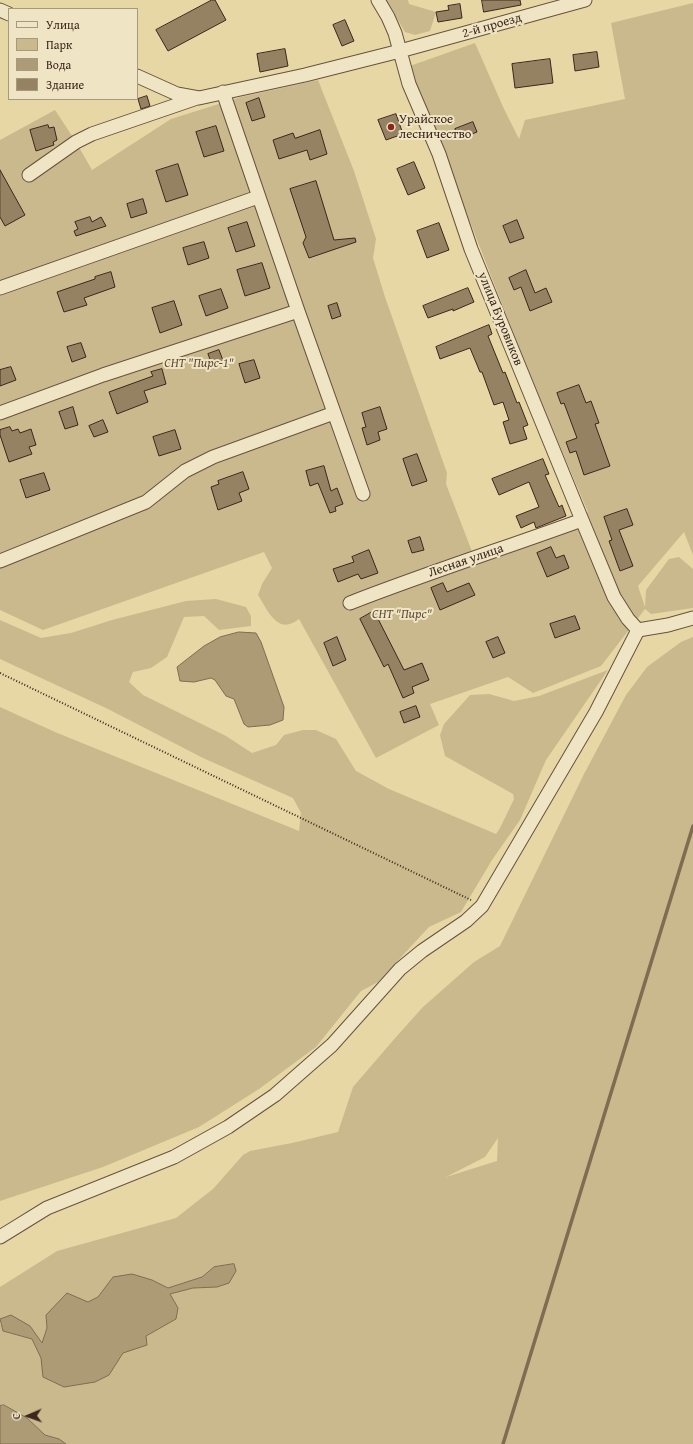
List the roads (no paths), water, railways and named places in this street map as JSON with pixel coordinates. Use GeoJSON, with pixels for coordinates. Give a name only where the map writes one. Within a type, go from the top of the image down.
{"type":"FeatureCollection","features":[{"type":"Feature","properties":{"kind":"street","name":"улица Буровиков"},"geometry":{"type":"LineString","coordinates":[[378,0],[388,17],[409,84],[438,154],[471,249],[582,520],[614,597],[628,619],[638,630]]}},
{"type":"Feature","properties":{"kind":"street","name":"2-й проезд"},"geometry":{"type":"LineString","coordinates":[[29,174],[76,142],[92,134],[199,98],[305,75],[400,52],[554,4],[585,0]]}},
{"type":"Feature","properties":{"kind":"street"},"geometry":{"type":"LineString","coordinates":[[138,76],[177,94],[199,98]]}},
{"type":"Feature","properties":{"kind":"street"},"geometry":{"type":"LineString","coordinates":[[223,92],[363,494]]}},
{"type":"Feature","properties":{"kind":"street"},"geometry":{"type":"LineString","coordinates":[[0,288],[258,196]]}},
{"type":"Feature","properties":{"kind":"street"},"geometry":{"type":"LineString","coordinates":[[0,413],[103,374],[298,311]]}},
{"type":"Feature","properties":{"kind":"street"},"geometry":{"type":"LineString","coordinates":[[0,561],[146,502],[185,471],[213,457],[334,413]]}},
{"type":"Feature","properties":{"kind":"street","name":"Лесная улица"},"geometry":{"type":"LineString","coordinates":[[350,603],[405,582],[582,520]]}},
{"type":"Feature","properties":{"kind":"street"},"geometry":{"type":"LineString","coordinates":[[0,1238],[47,1208],[174,1157],[228,1127],[275,1095],[332,1046],[400,969],[422,951],[466,921],[482,906],[596,712],[638,630],[668,625],[693,618]]}},
{"type":"Feature","properties":{"kind":"water"},"geometry":{"type":"Polygon","coordinates":[[[239,632],[256,633],[261,642],[284,707],[283,720],[270,725],[248,727],[244,724],[234,699],[226,696],[215,680],[211,678],[194,682],[180,681],[177,667],[204,646],[220,637],[239,632]]]}},
{"type":"Feature","properties":{"kind":"water"},"geometry":{"type":"Polygon","coordinates":[[[234,1264],[236,1271],[229,1283],[217,1287],[193,1288],[170,1294],[178,1308],[176,1319],[146,1336],[147,1345],[123,1353],[109,1375],[95,1382],[64,1387],[43,1377],[41,1358],[32,1339],[3,1331],[0,1319],[11,1315],[30,1326],[42,1343],[47,1328],[46,1315],[67,1293],[88,1302],[98,1297],[113,1277],[132,1274],[152,1280],[168,1288],[202,1277],[214,1267],[234,1264]]]}},
{"type":"Feature","properties":{"kind":"water"},"geometry":{"type":"Polygon","coordinates":[[[4,1405],[27,1418],[45,1435],[59,1439],[66,1444],[0,1444],[0,1406],[4,1405]]]}},
{"type":"Feature","properties":{"kind":"waterway"},"geometry":{"type":"LineString","coordinates":[[503,1444],[693,826]]}},
{"type":"Feature","properties":{"kind":"place","name":"Урайское лесничество"},"geometry":{"type":"Point","coordinates":[391,127]}},
{"type":"Feature","properties":{"kind":"park label","name":"СНТ \"Пирс-1\""},"geometry":{"type":"Point","coordinates":[199,364]}},
{"type":"Feature","properties":{"kind":"park label","name":"СНТ \"Пирс\""},"geometry":{"type":"Point","coordinates":[402,615]}}]}
